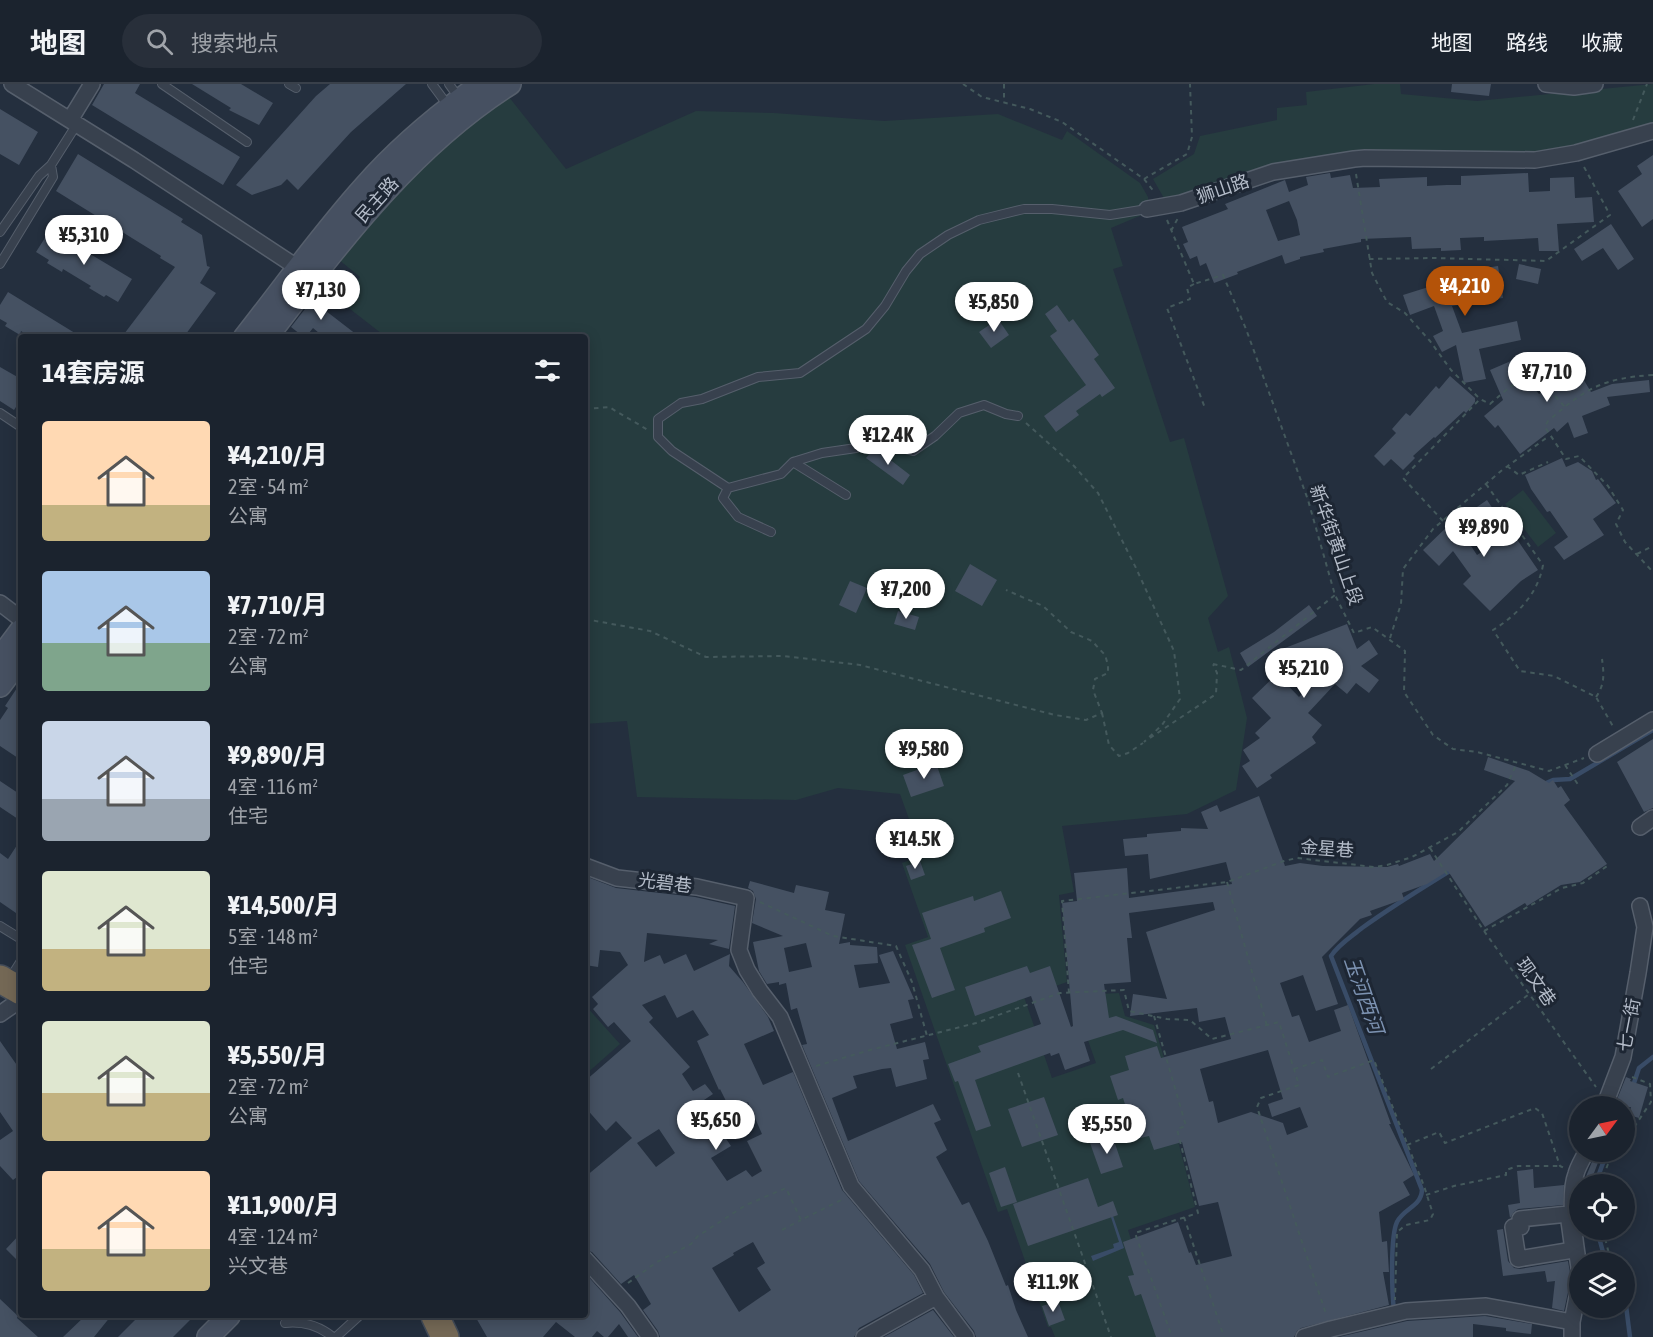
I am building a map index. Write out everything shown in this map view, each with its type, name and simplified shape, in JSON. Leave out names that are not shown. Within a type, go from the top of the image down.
[{"type":"highway","points":[[436,1318],[445,1337]]},
{"type":"highway","points":[[454,1318],[462,1337]]},
{"type":"main road","name":"民主路","points":[[247,334],[365,185],[453,97],[481,84]]},
{"type":"main road","name":"民主路","points":[[269,334],[378,197],[444,135],[510,84]]},
{"type":"main road","points":[[0,658],[18,634]]},
{"type":"main road","points":[[0,686],[18,662]]},
{"type":"main road","points":[[208,1337],[227,1318]]},
{"type":"street","points":[[12,84],[298,268]]},
{"type":"street","points":[[73,122],[92,84]]},
{"type":"street","points":[[1546,84],[1574,87],[1595,84]]},
{"type":"street","name":"狮山路","points":[[1147,209],[1181,203],[1273,172],[1354,159],[1518,161],[1552,158],[1653,131]]},
{"type":"street","points":[[0,603],[18,617]]},
{"type":"street","points":[[1597,754],[1653,720]]},
{"type":"street","name":"光碧巷","points":[[588,867],[617,878],[697,887],[746,898]]},
{"type":"street","points":[[746,898],[739,950],[747,970],[780,1017],[851,1186],[922,1270],[936,1297],[966,1337]]},
{"type":"street","name":"七一街","points":[[1609,1096],[1623,1057],[1638,973],[1645,927],[1640,906]]},
{"type":"street","points":[[1577,1252],[1573,1222],[1576,1173],[1581,1162]]},
{"type":"street","points":[[588,1261],[628,1306],[650,1337]]},
{"type":"street","points":[[864,1337],[936,1297]]},
{"type":"street","points":[[1304,1337],[1398,1312],[1486,1306],[1572,1330]]},
{"type":"lane","points":[[162,84],[247,142]]},
{"type":"lane","points":[[432,84],[453,97]]},
{"type":"lane","points":[[0,232],[39,176],[51,165],[73,122]]},
{"type":"lane","points":[[0,264],[53,177],[51,165]]},
{"type":"lane","name":"狮山路","points":[[658,436],[658,419],[681,403],[702,399],[758,377],[800,373],[856,338],[876,318],[906,271],[920,254],[963,227],[994,215],[1024,209],[1052,209],[1110,215],[1147,209]]},
{"type":"lane","points":[[658,436],[672,451],[728,488],[781,474],[793,462],[878,441],[913,451],[935,436],[959,413],[984,405],[1018,416]]},
{"type":"lane","points":[[0,413],[18,425]]},
{"type":"lane","points":[[793,462],[846,495]]},
{"type":"lane","points":[[728,488],[723,498],[738,517],[771,532]]},
{"type":"lane","points":[[0,926],[18,937]]},
{"type":"lane","points":[[285,1323],[314,1325],[334,1337],[357,1318]]},
{"type":"path","points":[[963,84],[982,97],[1030,109],[1062,122],[1144,179],[1159,197]]},
{"type":"path","points":[[1004,84],[1004,102]]},
{"type":"path","points":[[1144,179],[1187,154],[1192,137],[1190,84]]},
{"type":"path","points":[[1622,140],[1636,115],[1647,84]]},
{"type":"path","points":[[1369,259],[1546,261],[1610,215],[1576,153]]},
{"type":"path","points":[[1354,159],[1372,273],[1387,302],[1405,313],[1430,341],[1451,370],[1480,399],[1490,404],[1517,381],[1530,378],[1540,379],[1565,407]]},
{"type":"path","points":[[1164,212],[1194,284],[1187,288],[1190,299],[1167,308],[1205,408]]},
{"type":"path","name":"新华街黄山上段","points":[[1194,284],[1222,275],[1246,329],[1308,500],[1335,595],[1354,633],[1372,627],[1389,638]]},
{"type":"path","points":[[1653,375],[1608,381],[1584,392],[1548,421],[1545,427],[1566,459],[1579,456],[1608,486],[1623,510],[1617,524],[1625,542],[1653,572]]},
{"type":"path","points":[[1443,520],[1403,478],[1480,399]]},
{"type":"path","points":[[588,409],[609,407],[658,436]]},
{"type":"path","points":[[1018,416],[1074,466],[1098,493],[1174,651],[1180,699],[1162,724],[1144,742]]},
{"type":"path","points":[[1550,435],[1508,466],[1433,530],[1403,568],[1401,604],[1389,638],[1405,651],[1404,692],[1433,735],[1453,749],[1477,752],[1548,771],[1597,754]]},
{"type":"path","points":[[1508,466],[1519,476],[1548,462]]},
{"type":"path","points":[[1486,484],[1543,565],[1542,573],[1526,604],[1492,630],[1520,670],[1554,676],[1596,697],[1621,740]]},
{"type":"path","points":[[1637,554],[1653,546]]},
{"type":"path","points":[[1006,590],[1043,606],[1071,632],[1092,641],[1105,655],[1108,673],[1095,679],[1093,690],[1102,713],[1109,745],[1119,756],[1128,753],[1216,694],[1217,674],[1213,664],[1241,670],[1335,595]]},
{"type":"path","points":[[588,620],[650,632],[706,657],[784,656],[860,664],[1055,715],[1086,720],[1102,713]]},
{"type":"path","points":[[1596,697],[1603,687],[1605,676],[1602,659]]},
{"type":"path","name":"金星巷","points":[[1069,993],[1062,901],[1227,882],[1297,858],[1374,867],[1387,865],[1430,848],[1458,832],[1507,785],[1518,762]]},
{"type":"path","points":[[1565,765],[1579,786]]},
{"type":"path","name":"现文巷","points":[[1430,848],[1528,995],[1602,1096]]},
{"type":"path","points":[[1484,931],[1562,888],[1583,883],[1610,864]]},
{"type":"path","points":[[1227,882],[1267,1026]]},
{"type":"path","points":[[746,898],[833,936],[896,946],[912,982],[927,1036]]},
{"type":"path","points":[[802,1070],[976,1023],[1060,993],[1124,990],[1129,1011],[1167,1019],[1190,1020],[1212,1039],[1279,1022],[1299,1085],[1261,1098],[1257,1107],[1330,1329]]},
{"type":"path","points":[[1431,1069],[1528,995]]},
{"type":"path","points":[[1154,1016],[1186,1126],[1177,1129],[1198,1213],[1135,1233],[1172,1337]]},
{"type":"path","points":[[1294,1069],[1322,1060],[1328,1077],[1374,1060],[1432,1214],[1430,1220],[1406,1225],[1397,1232],[1395,1298],[1398,1312]]},
{"type":"path","points":[[1018,1073],[1111,1337]]},
{"type":"path","points":[[1626,1075],[1650,1084],[1652,1103],[1635,1128]]},
{"type":"path","points":[[1407,1145],[1439,1132],[1445,1143],[1535,1108],[1542,1113],[1560,1166]]},
{"type":"path","points":[[1426,1194],[1506,1175],[1506,1170],[1518,1166],[1560,1166],[1576,1173]]},
{"type":"path","points":[[616,1292],[657,1262],[691,1244],[698,1236],[746,1205],[786,1188],[801,1220]]},
{"type":"path","points":[[782,1230],[856,1191]]},
{"type":"path","points":[[1184,1217],[1224,1337]]},
{"type":"green space","points":[[1374,84],[1400,84],[1401,94],[1477,101],[1653,84],[1653,125],[1587,143],[1534,154],[1364,151],[1165,200],[1153,179],[1194,154],[1200,136],[1277,120],[1277,108],[1307,105],[1306,92]]},
{"type":"green space","points":[[509,97],[566,169],[696,111],[774,113],[884,121],[998,114],[1062,140],[1067,131],[1140,183],[1148,197],[1149,212],[1111,228],[1123,266],[1113,269],[1170,442],[1184,438],[1228,596],[1208,618],[1218,652],[1229,647],[1247,718],[1236,790],[1187,814],[1062,826],[1074,892],[1059,895],[1067,982],[1024,997],[1052,1078],[1096,1063],[1073,998],[1082,995],[1119,993],[1125,1016],[1154,1025],[1185,1126],[1175,1129],[1195,1207],[1128,1230],[1162,1337],[1055,1337],[1051,1327],[1048,1327],[1007,1209],[998,1212],[905,945],[928,937],[902,863],[922,855],[900,794],[838,788],[796,800],[637,797],[627,721],[588,724],[588,334],[382,334],[341,302],[360,277],[338,259],[409,175],[447,141]]},
{"type":"green space","points":[[1523,490],[1556,533],[1538,547],[1505,504]]},
{"type":"green space","points":[[588,1008],[620,1044],[588,1072]]},
{"type":"water","points":[[1111,1210],[1124,1248],[1093,1261],[1091,1256],[1114,1248],[1113,1244],[1119,1242],[1109,1211]]},
{"type":"water","points":[[1072,1263],[1074,1268],[1050,1276],[1045,1275],[1043,1270],[1051,1267],[1052,1270]]},
{"type":"building","points":[[104,84],[140,84],[135,93],[240,157],[223,185],[92,105]]},
{"type":"building","points":[[192,84],[241,84],[273,103],[259,125],[229,110],[231,108]]},
{"type":"building","points":[[330,84],[406,84],[351,132],[298,190],[287,179],[281,185],[252,195],[236,185],[316,96]]},
{"type":"building","points":[[1452,84],[1491,84],[1489,96],[1451,92]]},
{"type":"building","points":[[0,109],[38,132],[19,165],[0,154]]},
{"type":"building","points":[[78,154],[183,219],[181,222],[202,235],[207,266],[210,267],[200,283],[216,293],[186,334],[124,334],[175,267],[56,191]]},
{"type":"building","points":[[1653,155],[1653,219],[1642,227],[1618,191],[1642,174],[1637,166]]},
{"type":"building","points":[[1330,173],[1331,178],[1350,175],[1353,188],[1380,187],[1379,179],[1427,177],[1427,186],[1461,185],[1461,176],[1528,173],[1529,192],[1550,191],[1550,178],[1574,177],[1575,198],[1592,197],[1594,222],[1557,224],[1559,251],[1539,251],[1538,238],[1484,241],[1484,237],[1460,238],[1461,250],[1441,251],[1441,248],[1412,249],[1411,237],[1361,239],[1361,242],[1323,249],[1324,252],[1300,257],[1300,259],[1285,264],[1282,255],[1214,283],[1206,263],[1200,266],[1197,256],[1190,259],[1183,244],[1188,242],[1182,227],[1228,209],[1225,204],[1285,180],[1289,192],[1308,185],[1306,177]],"holes":[[[1289,201],[1300,235],[1278,241],[1266,210]]]},
{"type":"building","points":[[1611,224],[1634,259],[1618,270],[1603,248],[1582,261],[1574,249]]},
{"type":"building","points":[[50,230],[132,279],[118,302],[89,288],[91,286],[63,269],[62,272],[47,263],[49,260],[36,252]]},
{"type":"building","points":[[1519,264],[1541,269],[1538,284],[1516,279]]},
{"type":"building","points":[[1498,266],[1503,298],[1452,306],[1462,333],[1517,321],[1521,340],[1479,349],[1486,379],[1464,383],[1456,345],[1442,352],[1433,336],[1443,331],[1434,306],[1410,315],[1403,295],[1454,279],[1453,273]]},
{"type":"building","points":[[319,291],[333,302],[326,311],[356,334],[320,334],[313,328],[308,334],[300,334],[291,327]]},
{"type":"building","points":[[8,292],[76,334],[25,334],[21,331],[18,334],[5,326],[7,323],[0,319],[0,305]]},
{"type":"building","points":[[1057,305],[1069,322],[1073,319],[1099,355],[1094,359],[1115,388],[1102,397],[1100,394],[1076,411],[1079,415],[1056,432],[1044,416],[1086,385],[1050,336],[1057,331],[1045,314]]},
{"type":"building","points":[[998,319],[1009,335],[991,348],[979,332]]},
{"type":"building","points":[[1527,354],[1534,370],[1523,375],[1539,394],[1579,372],[1591,392],[1612,384],[1649,380],[1650,392],[1607,397],[1610,405],[1582,416],[1588,433],[1574,438],[1568,422],[1557,432],[1554,428],[1520,454],[1498,425],[1495,428],[1484,416],[1503,400],[1490,370]]},
{"type":"building","points":[[0,367],[18,377],[18,408],[16,407],[14,410],[0,401]]},
{"type":"building","points":[[1450,376],[1475,398],[1475,402],[1466,413],[1464,411],[1413,456],[1415,458],[1403,470],[1391,459],[1384,466],[1374,456],[1396,433],[1392,429],[1406,413],[1410,416],[1436,386],[1439,389]]},
{"type":"building","points":[[875,448],[910,475],[903,485],[866,458]]},
{"type":"building","points":[[1562,458],[1566,467],[1578,462],[1592,471],[1596,480],[1598,479],[1616,503],[1593,519],[1604,535],[1564,560],[1554,547],[1568,537],[1531,489],[1525,475]]},
{"type":"building","points":[[1487,500],[1497,515],[1465,537],[1477,555],[1512,532],[1538,570],[1521,581],[1490,611],[1463,584],[1471,576],[1453,551],[1439,566],[1423,550],[1453,521],[1454,523]]},
{"type":"building","points":[[970,564],[997,580],[982,606],[955,591]]},
{"type":"building","points":[[881,571],[900,579],[895,591],[876,583]]},
{"type":"building","points":[[850,581],[867,588],[856,613],[839,605]]},
{"type":"building","points":[[1309,605],[1317,616],[1248,667],[1240,653],[1274,632]]},
{"type":"building","points":[[898,611],[919,617],[915,630],[894,624]]},
{"type":"building","points":[[1347,624],[1357,649],[1369,640],[1378,654],[1361,666],[1379,680],[1369,693],[1356,683],[1347,694],[1335,684],[1308,713],[1322,725],[1312,737],[1316,743],[1270,775],[1272,778],[1257,788],[1242,766],[1250,761],[1243,750],[1260,738],[1255,733],[1271,718],[1252,698],[1277,674],[1299,697],[1324,671],[1297,653],[1284,666],[1272,653]]},
{"type":"building","points":[[18,686],[18,758],[0,746],[0,720],[8,708],[5,706]]},
{"type":"building","points":[[1653,739],[1653,808],[1644,812],[1617,762]]},
{"type":"building","points":[[1488,757],[1529,771],[1549,783],[1553,780],[1558,788],[1561,786],[1570,800],[1564,805],[1607,864],[1580,882],[1561,885],[1527,906],[1525,903],[1485,927],[1448,871],[1427,884],[1402,893],[1404,899],[1370,911],[1372,915],[1360,919],[1322,957],[1338,1004],[1316,1011],[1303,975],[1280,983],[1292,1017],[1299,1015],[1309,1042],[1341,1031],[1334,1010],[1348,1005],[1391,1124],[1389,1124],[1414,1175],[1403,1182],[1410,1195],[1379,1212],[1382,1242],[1387,1241],[1389,1272],[1383,1272],[1389,1305],[1301,1328],[1294,1337],[1156,1337],[1141,1294],[1135,1296],[1128,1276],[1134,1275],[1123,1242],[1178,1222],[1189,1253],[1191,1252],[1196,1265],[1232,1256],[1218,1202],[1199,1206],[1182,1142],[1154,1150],[1149,1136],[1136,1139],[1123,1098],[1118,1100],[1110,1076],[1129,1070],[1125,1056],[1157,1046],[1161,1058],[1231,1039],[1225,1017],[1199,1022],[1197,1008],[1130,1016],[1133,994],[1167,999],[1146,932],[1215,910],[1213,902],[1129,913],[1132,938],[1127,938],[1131,982],[1104,984],[1109,1018],[1116,1016],[1153,1030],[1157,1043],[1123,1030],[1084,1042],[1090,1061],[1065,1070],[1059,1053],[1051,1056],[1050,1053],[975,1080],[991,1126],[976,1131],[958,1081],[955,1082],[948,1064],[981,1052],[978,1046],[1041,1024],[1031,996],[975,1016],[965,987],[1027,966],[1030,973],[1050,966],[1071,1027],[1073,1026],[1062,903],[1077,901],[1074,873],[1127,868],[1129,898],[1232,884],[1226,862],[1150,879],[1148,854],[1125,856],[1123,839],[1181,831],[1181,828],[1208,829],[1201,812],[1217,805],[1220,812],[1259,796],[1285,866],[1300,863],[1323,866],[1387,867],[1398,864],[1399,866],[1430,854],[1434,861],[1515,781],[1484,770]],"holes":[[[1268,1050],[1283,1099],[1268,1104],[1272,1117],[1300,1107],[1308,1127],[1287,1135],[1283,1123],[1251,1112],[1218,1123],[1213,1101],[1209,1102],[1200,1069]]]},
{"type":"building","points":[[936,763],[944,786],[911,797],[903,775]]},
{"type":"building","points":[[0,781],[18,793],[18,819],[0,807]]},
{"type":"building","points":[[18,844],[18,910],[16,913],[0,902],[0,853],[8,859]]},
{"type":"building","points":[[920,861],[925,875],[911,880],[906,866]]},
{"type":"building","points":[[588,877],[616,888],[695,897],[735,906],[729,949],[709,944],[718,940],[647,933],[644,962],[660,955],[664,964],[686,954],[694,971],[730,954],[729,966],[768,1017],[774,1031],[744,1044],[763,1085],[793,1072],[842,1190],[914,1275],[923,1293],[859,1328],[854,1337],[660,1337],[643,1310],[651,1304],[634,1275],[621,1284],[592,1252],[588,1251],[588,1175],[632,1138],[616,1121],[606,1131],[588,1110],[588,1078],[631,1041],[614,1022],[608,1027],[593,1009],[598,1004],[592,997],[628,965],[620,952],[600,950],[598,967],[588,965]],"holes":[[[665,995],[677,1018],[693,1010],[709,1035],[697,1041],[731,1111],[748,1102],[762,1134],[747,1141],[762,1171],[752,1177],[746,1170],[727,1181],[711,1158],[731,1146],[701,1102],[713,1094],[705,1084],[693,1091],[682,1074],[690,1067],[649,1022],[653,1018],[642,1005]],[[659,1129],[675,1153],[656,1167],[637,1143]],[[753,1242],[765,1263],[757,1268],[771,1290],[739,1312],[712,1268]]]},
{"type":"building","points":[[750,881],[794,893],[796,885],[829,892],[825,910],[845,914],[839,944],[850,942],[850,945],[877,947],[878,963],[854,965],[859,988],[890,983],[879,955],[893,951],[914,999],[908,1000],[913,1018],[890,1024],[897,1049],[925,1042],[929,1059],[923,1060],[927,1079],[896,1087],[891,1068],[882,1069],[853,1076],[857,1088],[832,1098],[848,1141],[933,1104],[941,1120],[934,1123],[947,1150],[936,1157],[962,1205],[969,1202],[1006,1286],[1008,1285],[1028,1337],[976,1337],[974,1331],[944,1292],[930,1264],[859,1181],[802,1045],[807,1044],[797,1008],[791,1010],[786,983],[767,984],[759,971],[753,942],[783,936],[752,923],[756,899],[753,891],[748,888]],"holes":[[[806,943],[812,967],[789,972],[784,948]]]},
{"type":"building","points":[[1001,891],[1011,918],[984,928],[985,932],[940,948],[955,990],[932,998],[912,945],[931,939],[922,913],[973,896],[974,901]]},
{"type":"building","points":[[0,1041],[18,1067],[18,1176],[13,1180],[0,1166],[0,1140],[13,1131],[0,1112]]},
{"type":"building","points":[[1626,1077],[1631,1079],[1630,1081],[1648,1087],[1639,1118],[1635,1117],[1635,1096],[1618,1096]]},
{"type":"building","points":[[1044,1097],[1058,1135],[1022,1147],[1008,1109]]},
{"type":"building","points":[[1112,1135],[1123,1167],[1101,1174],[1090,1143]]},
{"type":"building","points":[[1592,1162],[1598,1162],[1594,1174],[1587,1174]]},
{"type":"building","points":[[1005,1167],[1017,1202],[1001,1207],[989,1173]]},
{"type":"building","points":[[1533,1169],[1534,1188],[1564,1185],[1563,1205],[1518,1209],[1510,1218],[1508,1205],[1520,1203],[1517,1171]]},
{"type":"building","points":[[1088,1178],[1098,1207],[1113,1201],[1118,1215],[1028,1246],[1013,1204]]},
{"type":"building","points":[[1503,1229],[1508,1261],[1514,1268],[1568,1261],[1569,1287],[1564,1311],[1552,1308],[1555,1281],[1547,1282],[1545,1271],[1503,1276],[1497,1230]]},
{"type":"building","points":[[18,1236],[18,1261],[6,1249]]},
{"type":"building","points":[[588,1276],[620,1312],[638,1337],[628,1337],[619,1324],[608,1337],[604,1337],[597,1331],[592,1337],[575,1337],[556,1322],[543,1337],[487,1337],[476,1318],[588,1318]]},
{"type":"building","points":[[0,1299],[18,1316],[17,1318],[38,1337],[0,1337]]},
{"type":"building","points":[[1058,1301],[1065,1320],[1049,1326],[1042,1306]]},
{"type":"building","points":[[933,1310],[954,1337],[884,1337]]},
{"type":"building","points":[[1485,1316],[1532,1324],[1531,1334],[1473,1324],[1473,1337],[1339,1337],[1407,1321]]},
{"type":"building","points":[[83,1318],[109,1318],[94,1337],[63,1337]]},
{"type":"building","points":[[137,1318],[192,1318],[173,1337],[118,1337]]},
{"type":"waterway","name":"玉河西河","points":[[1544,784],[1553,780],[1570,779],[1653,730]]},
{"type":"waterway","name":"玉河西河","points":[[1394,1311],[1392,1265],[1395,1229],[1400,1217],[1419,1200],[1422,1190],[1331,956],[1341,944],[1362,928],[1453,869]]},
{"type":"waterway","points":[[1633,1086],[1639,1068],[1653,1057]]},
{"type":"waterway","points":[[1599,1174],[1603,1162]]},
{"type":"waterway","points":[[1600,1240],[1603,1252]]},
{"type":"waterway","points":[[1628,1318],[1630,1337]]}]
